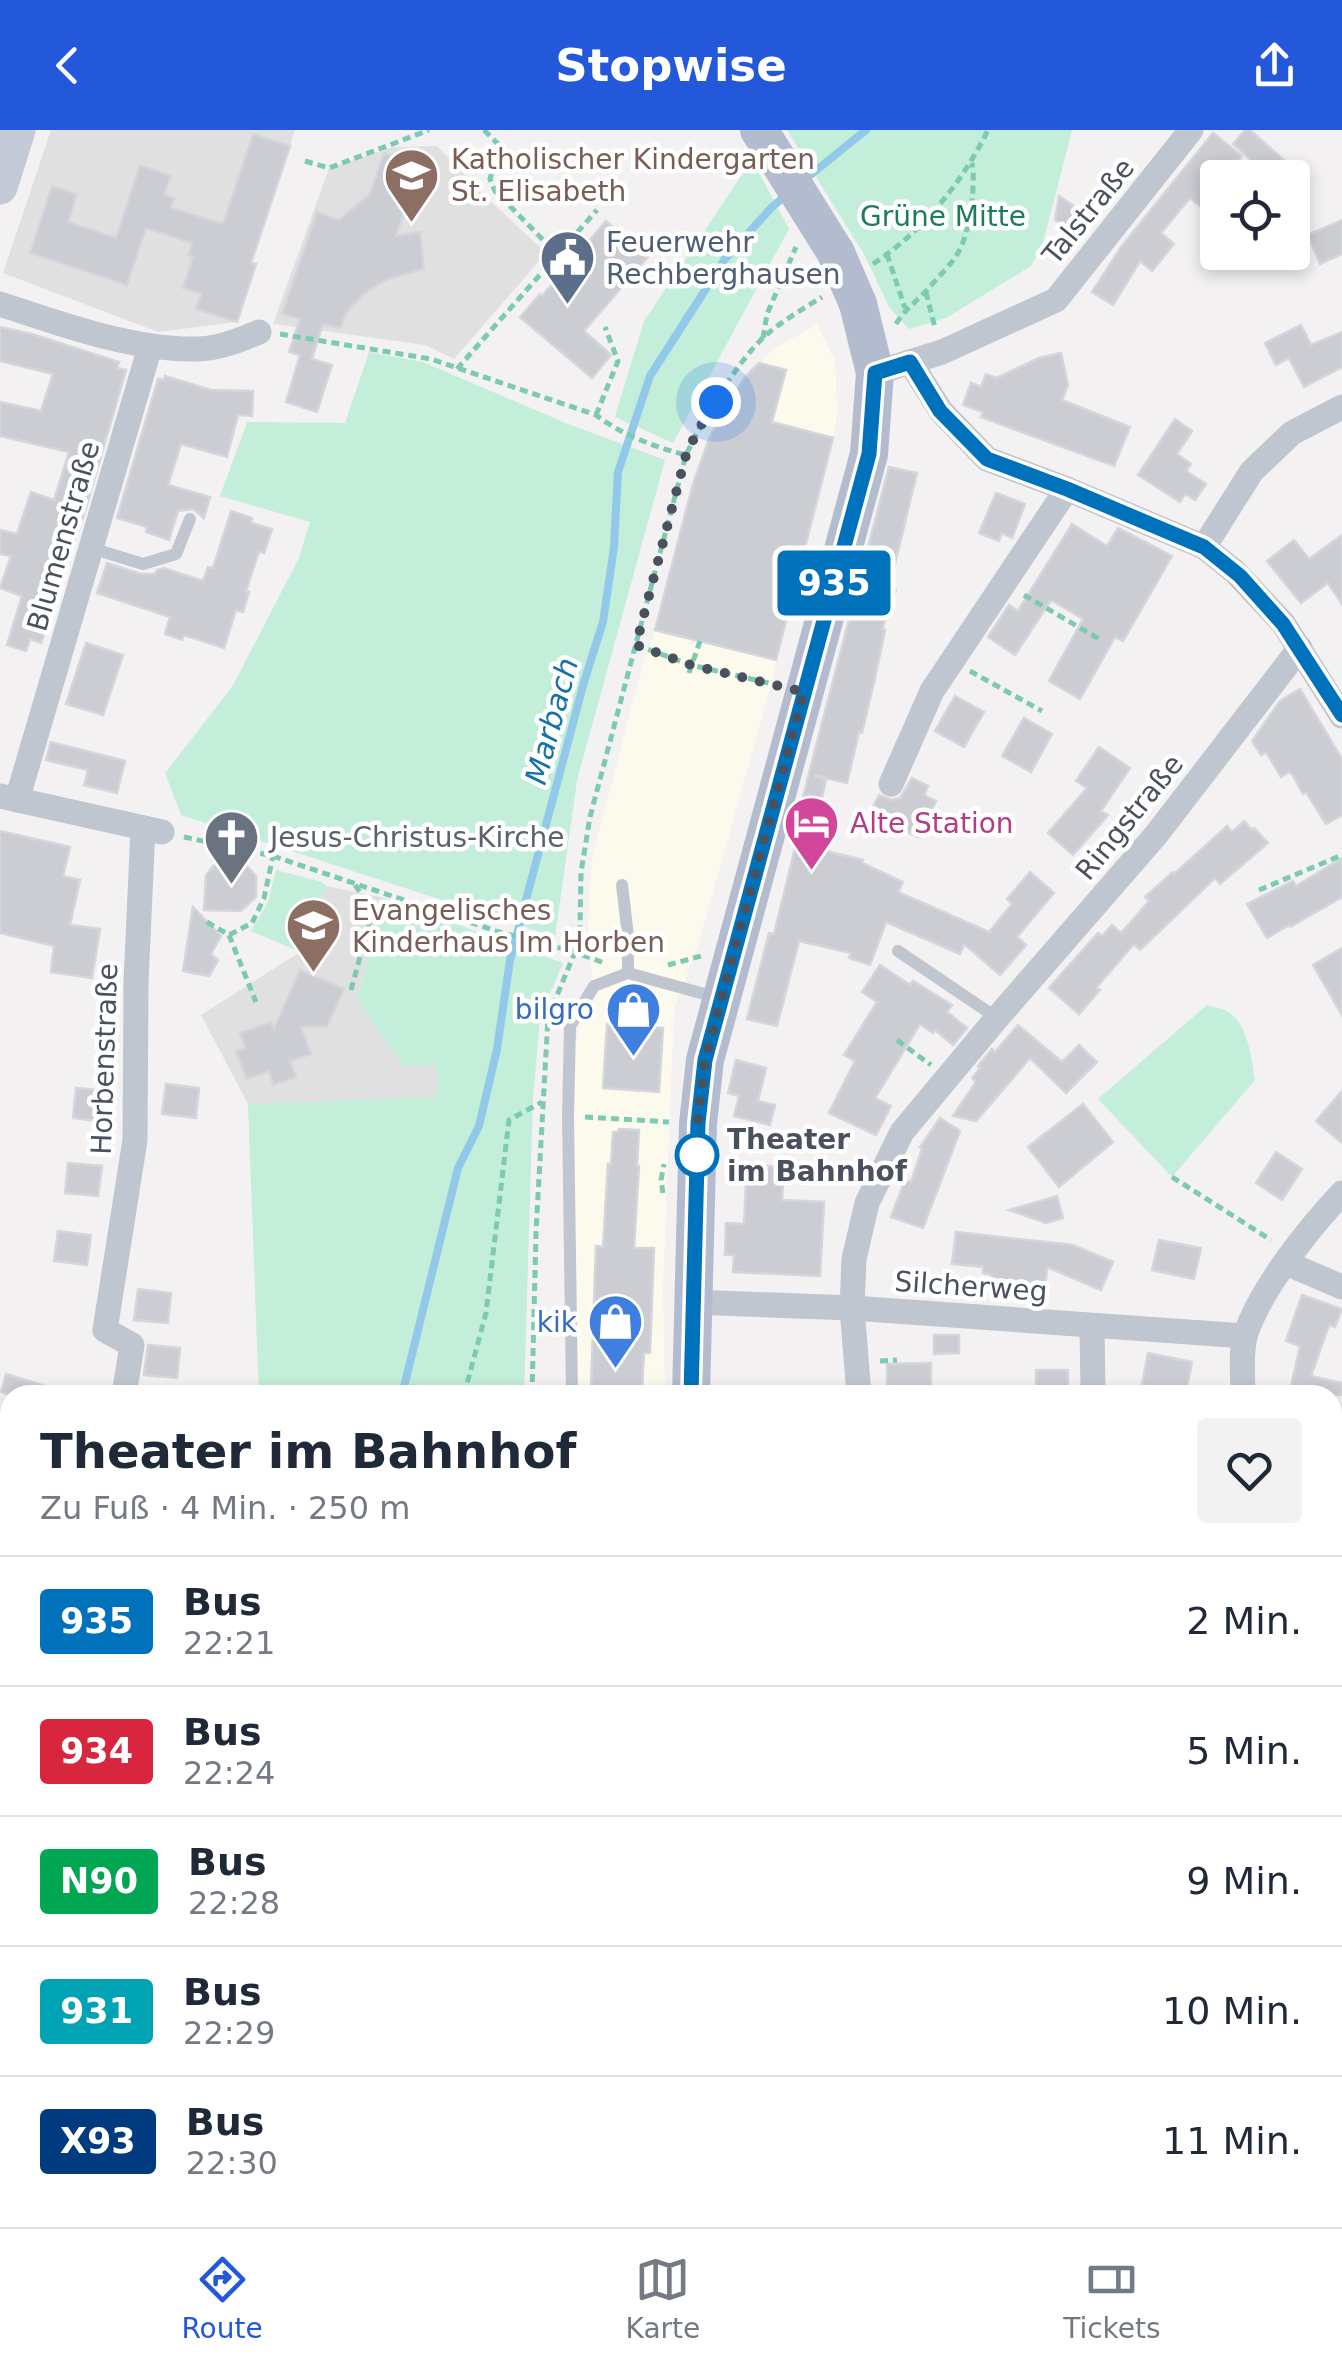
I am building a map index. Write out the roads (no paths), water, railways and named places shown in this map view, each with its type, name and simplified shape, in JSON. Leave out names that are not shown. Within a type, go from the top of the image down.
[{"type":"main road","points":[[691,1385],[698,1118],[705,1060],[893,368],[823,233],[765,140]]},
{"type":"street","points":[[0,188],[18,130]]},
{"type":"street","name":"Talstraße","points":[[893,368],[942,352],[1056,300],[1191,130]]},
{"type":"street","points":[[0,304],[150,347],[201,349],[259,332]]},
{"type":"street","name":"Blumenstraße","points":[[8,798],[91,548],[150,347]]},
{"type":"street","points":[[893,368],[987,459],[1204,547],[1240,576],[1283,624],[1341,710]]},
{"type":"street","points":[[1204,547],[1252,471],[1292,433],[1342,407]]},
{"type":"street","points":[[890,784],[932,691],[1067,489]]},
{"type":"street","name":"Ringstraße","points":[[858,1385],[852,1308],[854,1259],[866,1203],[902,1132],[1156,835],[1300,648]]},
{"type":"street","name":"Horbenstraße","points":[[8,798],[153,830],[136,982],[135,1140],[105,1330],[132,1345],[126,1385]]},
{"type":"street","points":[[1243,1385],[1245,1336],[1260,1305],[1313,1224],[1342,1193]]},
{"type":"street","points":[[1289,1259],[1342,1286]]},
{"type":"street","name":"Silcherweg","points":[[692,1302],[852,1308],[1245,1336]]},
{"type":"street","points":[[1092,1326],[1093,1385]]},
{"type":"lane","points":[[91,548],[143,564],[176,554],[190,518]]},
{"type":"lane","points":[[622,886],[628,972]]},
{"type":"lane","points":[[898,950],[997,1018]]},
{"type":"lane","points":[[572,1385],[570,1026],[594,986],[628,972],[721,998]]},
{"type":"waterway","name":"Marbach","points":[[803,181],[866,130]]},
{"type":"waterway","name":"Marbach","points":[[404,1385],[458,1168],[479,1126],[497,1049],[510,960],[603,622],[614,547],[618,472],[650,376],[725,259],[785,196]]},
{"type":"place","name":"Katholischer Kindergarten St. Elisabeth","points":[[412,224]]},
{"type":"place","name":"Feuerwehr Rechberghausen","points":[[567,307]]},
{"type":"place","name":"Alte Station","points":[[811,872]]},
{"type":"place","name":"Jesus-Christus-Kirche","points":[[231,886]]},
{"type":"place","name":"Evangelisches Kinderhaus Im Horben","points":[[313,975]]},
{"type":"place","name":"bilgro","points":[[633,1058]]},
{"type":"place","name":"Theater im Bahnhof","points":[[697,1155]]},
{"type":"place","name":"kik","points":[[616,1371]]},
{"type":"park label","name":"Grüne Mitte","points":[[943,216]]}]
